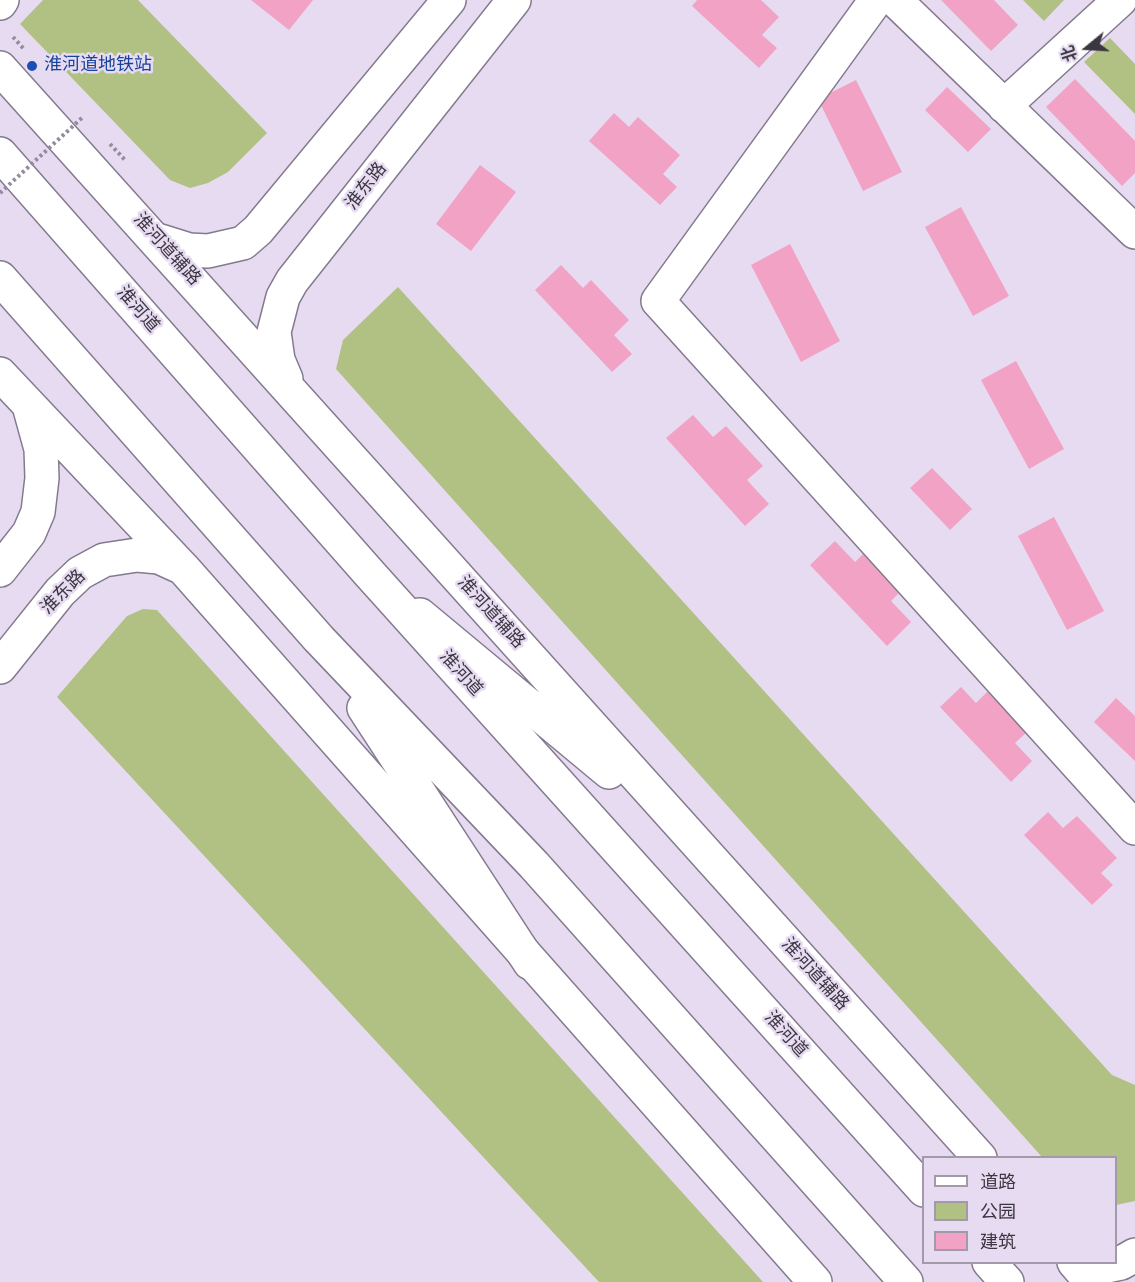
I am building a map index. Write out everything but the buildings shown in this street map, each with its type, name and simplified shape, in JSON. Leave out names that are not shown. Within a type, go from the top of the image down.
[{"type":"main road","points":[[157,240],[189,249],[208,251],[243,243],[258,230],[449,0]]},
{"type":"main road","name":"淮东路","points":[[292,391],[281,370],[274,332],[283,297],[292,281],[514,0]]},
{"type":"main road","points":[[876,0],[658,301],[1135,828]]},
{"type":"main road","points":[[895,0],[1135,232]]},
{"type":"main road","points":[[1004,106],[1122,6]]},
{"type":"main road","name":"淮河道辅路","points":[[0,68],[978,1156]]},
{"type":"main road","name":"淮河道","points":[[0,154],[369,573],[922,1188]]},
{"type":"main road","points":[[3,283],[319,639],[534,865],[906,1282]]},
{"type":"main road","points":[[0,374],[183,568],[814,1282]]},
{"type":"main road","points":[[0,570],[29,533],[38,512],[42,478],[41,449],[30,408]]},
{"type":"main road","name":"淮东路","points":[[0,667],[60,592],[80,573],[104,560],[137,555],[159,557],[183,568]]},
{"type":"main road","points":[[369,573],[692,840]]},
{"type":"main road","points":[[319,639],[530,963]]},
{"type":"main road","points":[[1117,1264],[1135,1255]]},
{"type":"main road","points":[[990,1264],[1006,1282]]},
{"type":"main road","points":[[1075,1264],[1091,1282]]},
{"type":"main road","points":[[1096,1264],[1107,1266],[1116,1264]]},
{"type":"path","points":[[0,193],[84,116]]},
{"type":"green space","points":[[43,0],[138,0],[267,133],[228,172],[208,183],[190,188],[170,180],[20,24]]},
{"type":"green space","points":[[1023,0],[1064,0],[1044,21]]},
{"type":"green space","points":[[1110,38],[1135,64],[1135,114],[1084,62]]},
{"type":"green space","points":[[398,287],[1112,1075],[1135,1085],[1135,1201],[1117,1205],[1117,1156],[1041,1156],[336,369],[343,340]]},
{"type":"green space","points":[[143,609],[157,610],[763,1282],[599,1282],[57,697],[127,616]]},
{"type":"place","name":"淮河道地铁站","points":[[32,66]]}]
